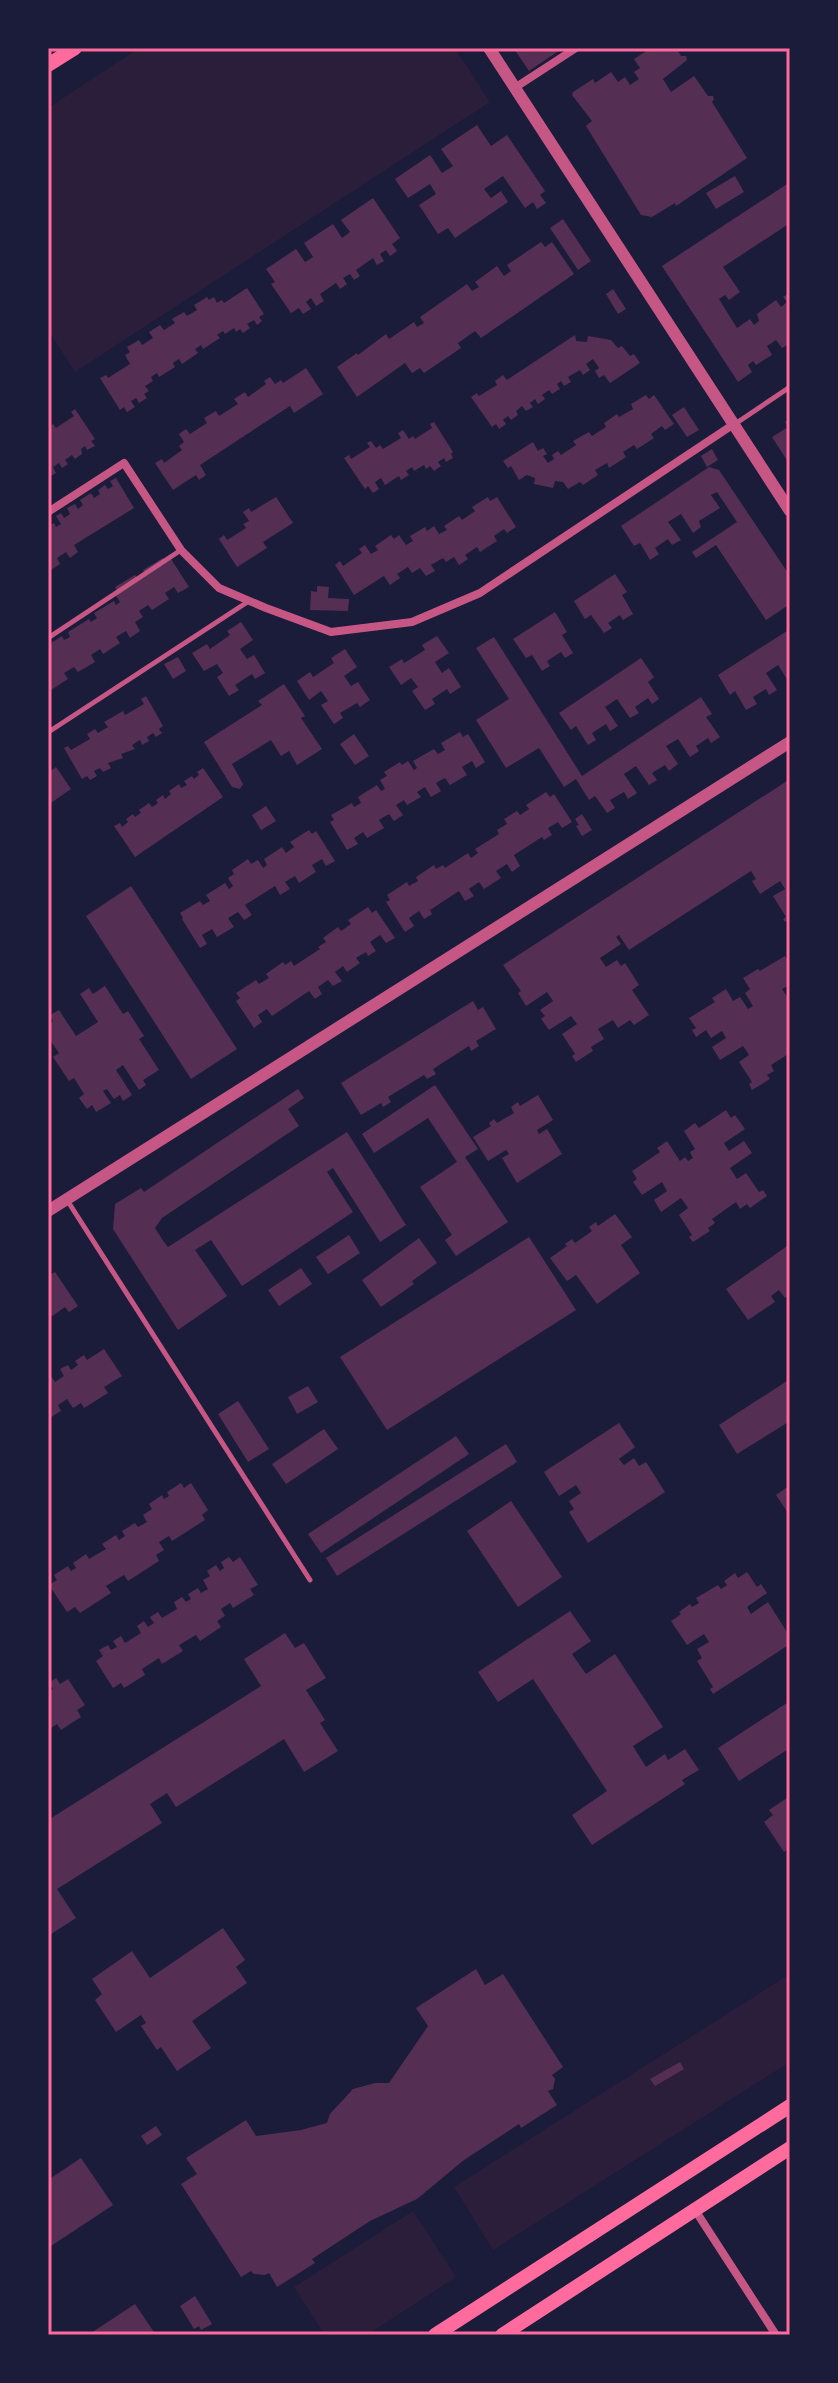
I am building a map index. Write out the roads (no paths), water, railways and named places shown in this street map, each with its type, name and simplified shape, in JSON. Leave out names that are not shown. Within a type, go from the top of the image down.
[{"type":"main road","points":[[48,65],[75,48]]},
{"type":"main road","points":[[435,2335],[790,2106]]},
{"type":"main road","points":[[502,2335],[790,2148]]},
{"type":"street","points":[[489,48],[790,511]]},
{"type":"street","points":[[516,87],[576,48]]},
{"type":"street","points":[[48,512],[124,463],[181,550],[219,588],[331,632],[412,622],[480,593],[734,424]]},
{"type":"street","points":[[48,1211],[790,742]]},
{"type":"street","points":[[695,2210],[776,2335]]},
{"type":"lane","points":[[734,424],[790,387]]},
{"type":"lane","points":[[48,638],[181,550]]},
{"type":"lane","points":[[48,728],[50,731],[249,601]]},
{"type":"lane","points":[[67,1199],[310,1580]]}]
